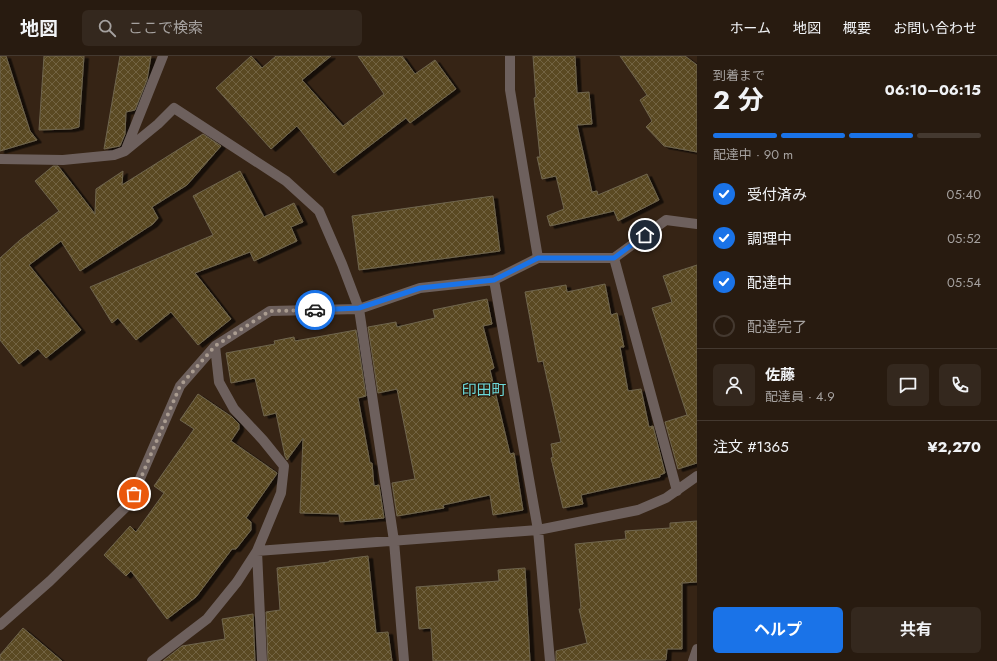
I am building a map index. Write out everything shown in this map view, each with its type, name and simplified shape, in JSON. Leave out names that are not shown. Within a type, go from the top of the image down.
[{"type":"street","points":[[125,151],[163,56]]},
{"type":"street","points":[[510,56],[510,90],[538,258]]},
{"type":"street","points":[[0,160],[62,160],[114,155],[125,151],[158,124],[174,108],[286,181],[319,211],[359,308],[394,541],[404,661]]},
{"type":"street","points":[[0,625],[50,581],[129,504],[180,386],[215,346],[270,311],[359,308],[420,288],[494,280],[538,258],[614,258],[666,220],[697,224]]},
{"type":"street","points":[[614,258],[677,491]]},
{"type":"street","points":[[494,280],[538,530],[550,661]]},
{"type":"street","points":[[152,661],[207,619],[237,582],[257,551],[281,493],[284,466],[263,440],[234,409],[219,382],[215,346]]},
{"type":"street","points":[[257,551],[538,530],[638,510],[666,498],[697,476]]},
{"type":"street","points":[[257,551],[262,661]]},
{"type":"building","points":[[0,56],[6,56],[30,131],[37,140],[0,151]]},
{"type":"building","points":[[44,56],[84,56],[79,127],[71,129],[39,130]]},
{"type":"building","points":[[120,56],[151,56],[147,80],[135,110],[126,112],[125,134],[120,146],[104,149]]},
{"type":"building","points":[[251,56],[262,68],[276,56],[331,56],[302,80],[343,126],[384,94],[358,56],[402,56],[415,74],[435,60],[456,89],[410,123],[406,118],[334,173],[297,126],[271,149],[216,88]]},
{"type":"building","points":[[533,56],[575,56],[577,93],[589,92],[592,124],[577,125],[592,192],[597,191],[598,195],[647,174],[659,200],[618,221],[614,211],[550,226],[547,216],[564,209],[556,176],[542,179],[537,157],[540,157],[534,98],[536,97]]},
{"type":"building","points":[[620,56],[685,56],[697,65],[697,152],[664,146],[646,127],[652,121],[640,100],[647,95]]},
{"type":"building","points":[[203,134],[221,146],[187,185],[152,207],[158,218],[153,224],[80,271],[61,241],[29,265],[81,330],[46,358],[38,349],[19,364],[0,340],[0,258],[20,240],[59,211],[35,181],[53,166],[58,166],[95,214],[96,189],[123,171],[122,185]]},
{"type":"building","points":[[240,171],[264,217],[294,203],[303,222],[291,227],[297,241],[254,261],[250,252],[195,273],[231,319],[198,345],[171,312],[136,340],[118,318],[112,323],[90,287],[213,235],[193,196]]},
{"type":"building","points":[[493,196],[500,251],[359,270],[352,216]]},
{"type":"building","points":[[697,265],[697,463],[678,469],[665,422],[687,415],[652,308],[672,302],[663,276]]},
{"type":"building","points":[[605,284],[611,315],[617,313],[624,347],[620,347],[628,391],[641,389],[649,427],[653,426],[665,473],[660,475],[660,477],[581,495],[583,504],[563,508],[551,458],[553,457],[551,444],[561,442],[543,361],[538,362],[525,292],[566,285],[567,292]]},
{"type":"building","points":[[487,299],[492,324],[483,326],[494,368],[490,370],[510,454],[514,453],[523,510],[493,515],[490,495],[443,505],[444,508],[397,516],[392,483],[415,479],[397,389],[378,393],[368,327],[396,322],[397,327],[435,318],[433,310]]},
{"type":"building","points":[[356,330],[366,396],[358,398],[370,463],[372,463],[374,486],[379,485],[384,518],[340,522],[339,514],[300,513],[303,438],[287,460],[276,413],[264,416],[255,378],[231,383],[226,353],[275,344],[274,341],[294,337],[295,341]]},
{"type":"building","points":[[198,394],[232,417],[239,424],[239,429],[231,441],[277,473],[246,518],[251,522],[251,530],[236,549],[232,549],[196,597],[167,619],[131,571],[126,576],[104,555],[130,526],[136,532],[164,493],[154,486],[194,429],[180,420]]},
{"type":"building","points":[[697,521],[697,582],[682,583],[682,649],[667,649],[666,660],[556,661],[556,651],[587,643],[579,609],[581,609],[575,544],[626,539],[625,531],[670,528],[670,523]]},
{"type":"building","points":[[368,556],[376,633],[388,632],[392,661],[268,661],[266,612],[280,610],[277,568]]},
{"type":"building","points":[[525,568],[530,661],[433,661],[431,628],[419,629],[416,587],[499,581],[498,570]]},
{"type":"building","points":[[253,614],[255,661],[163,661],[182,646],[225,639],[222,619]]},
{"type":"building","points":[[23,628],[62,661],[0,661],[0,655]]},
{"type":"way so far","points":[[134,494],[180,386],[215,346],[270,311],[315,310]]},
{"type":"district","name":"印田町","points":[[484,390]]},
{"type":"route","points":[[315,310],[359,308],[420,288],[494,280],[538,258],[614,258],[645,235]]}]
